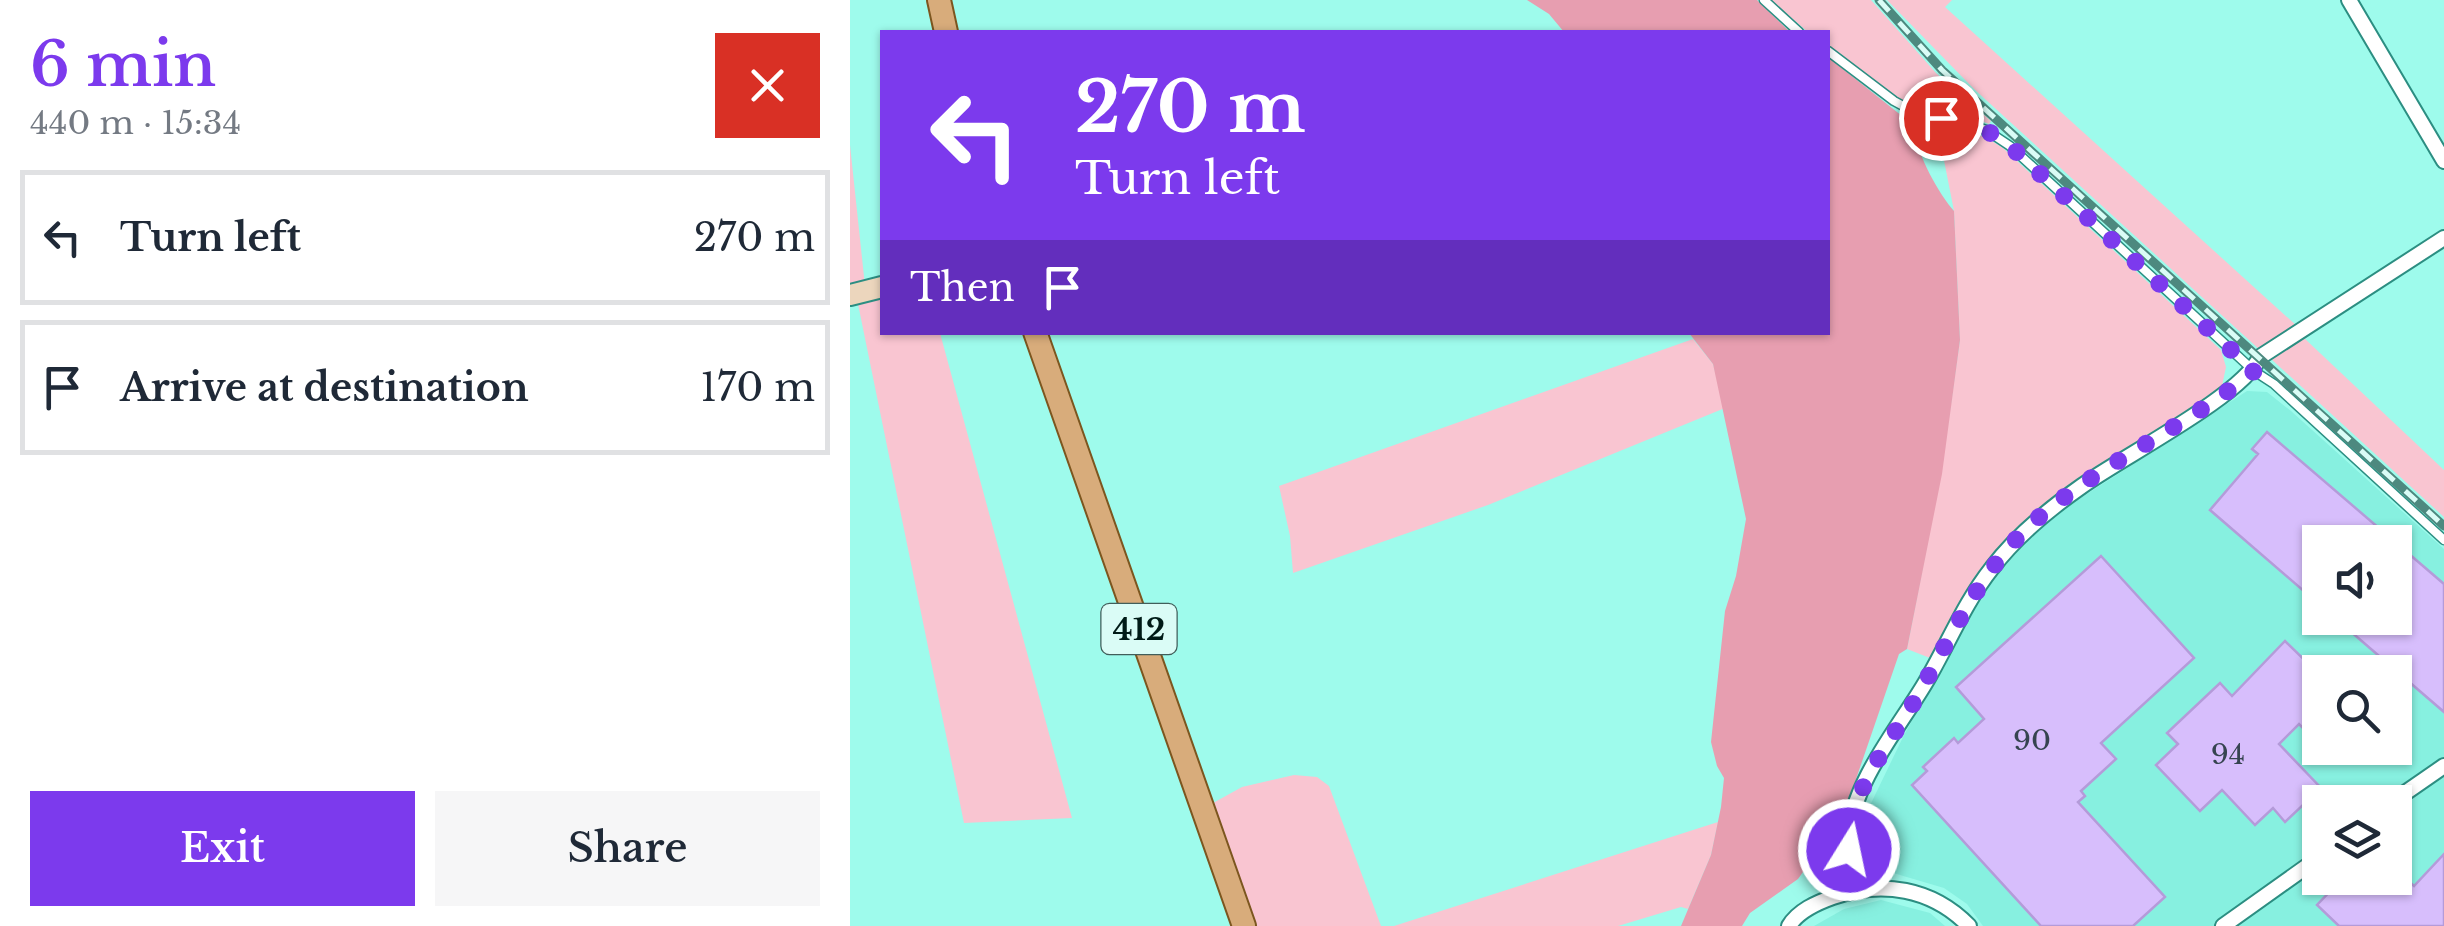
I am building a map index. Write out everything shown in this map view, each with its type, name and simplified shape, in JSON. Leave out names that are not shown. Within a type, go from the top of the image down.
[{"type":"main road","points":[[939,0],[946,30]]},
{"type":"main road","name":"412","points":[[1036,335],[1244,926]]},
{"type":"street","points":[[2349,0],[2444,162]]},
{"type":"street","points":[[1858,888],[1848,836],[1859,798],[1872,768],[1928,678],[1959,616],[1992,568],[2029,527],[2083,485],[2229,392],[2254,371],[2260,358],[2444,238]]},
{"type":"street","points":[[850,295],[880,288]]},
{"type":"street","points":[[2412,788],[2444,766]]},
{"type":"street","points":[[2223,926],[2302,870]]},
{"type":"street","points":[[1789,926],[1795,916],[1823,900],[1858,888],[1886,887],[1918,892],[1969,926]]},
{"type":"lane","points":[[1764,0],[1797,30]]},
{"type":"lane","points":[[1830,53],[1894,101],[1918,114],[1963,122],[1986,130],[2010,146],[2444,540]]},
{"type":"shaded area","points":[[1527,0],[1757,0],[1788,30],[1562,30],[1549,14]]},
{"type":"shaded area","points":[[1770,0],[1871,0],[1936,73],[1991,121],[1989,124],[1907,103],[1830,48],[1830,30],[1806,30]]},
{"type":"shaded area","points":[[1887,0],[1952,0],[1945,7],[2298,327],[2261,351],[1974,89]]},
{"type":"shaded area","points":[[1830,59],[1902,116],[1917,123],[1922,156],[1954,211],[1960,340],[1942,474],[1907,649],[1899,654],[1844,814],[1798,879],[1750,913],[1742,926],[1681,926],[1711,855],[1721,807],[1724,778],[1711,742],[1725,611],[1746,519],[1713,364],[1691,335],[1830,335]]},
{"type":"shaded area","points":[[1937,125],[1972,132],[2003,148],[2221,350],[2226,367],[2222,386],[2014,534],[1974,584],[1930,658],[1907,649],[1941,474],[1960,340],[1954,211]]},
{"type":"shaded area","points":[[850,145],[865,286],[850,290]]},
{"type":"shaded area","points":[[880,290],[880,335],[941,335],[1072,818],[964,823],[858,304],[850,305],[850,298]]},
{"type":"shaded area","points":[[2303,337],[2444,470],[2444,517],[2270,358]]},
{"type":"shaded area","points":[[1693,339],[1713,364],[1725,408],[1488,505],[1293,573],[1279,486]]},
{"type":"shaded area","points":[[2247,391],[2267,392],[2291,411],[2444,549],[2444,926],[1983,926],[1967,904],[1944,888],[1883,870],[1869,860],[1862,844],[1862,822],[1904,735],[2009,555],[2045,521]]},
{"type":"shaded area","points":[[1294,775],[1317,777],[1329,786],[1381,926],[1257,926],[1213,803],[1242,787]]},
{"type":"shaded area","points":[[1718,822],[1711,855],[1688,909],[1681,907],[1618,926],[1394,926]]},
{"type":"shaded area","points":[[1881,900],[1930,913],[1945,926],[1814,926],[1844,909]]},
{"type":"building","points":[[2267,432],[2375,525],[2302,525],[2302,589],[2210,510],[2258,454],[2252,449]]},
{"type":"building","points":[[2101,556],[2194,658],[2101,743],[2116,759],[2081,791],[2085,796],[2078,802],[2165,897],[2133,926],[2041,926],[1912,785],[1927,771],[1923,767],[1954,738],[1958,743],[1984,719],[1956,687]]},
{"type":"building","points":[[2412,557],[2444,584],[2444,712],[2412,684],[2412,655],[2378,655],[2355,635],[2412,635]]},
{"type":"building","points":[[2285,641],[2302,658],[2302,727],[2299,724],[2279,744],[2318,785],[2302,785],[2302,806],[2285,822],[2273,808],[2255,825],[2222,790],[2200,811],[2156,765],[2178,744],[2167,733],[2220,683],[2232,696]]},
{"type":"building","points":[[2444,854],[2444,926],[2339,926],[2317,905],[2327,895],[2412,895],[2414,886]]},
{"type":"railway","points":[[1879,0],[1942,70],[2444,526]]},
{"type":"route","points":[[1849,850],[1851,823],[1872,768],[1928,678],[1959,616],[1992,568],[2029,527],[2083,485],[2229,392],[2254,371],[2010,146],[1986,130],[1941,118]]}]
